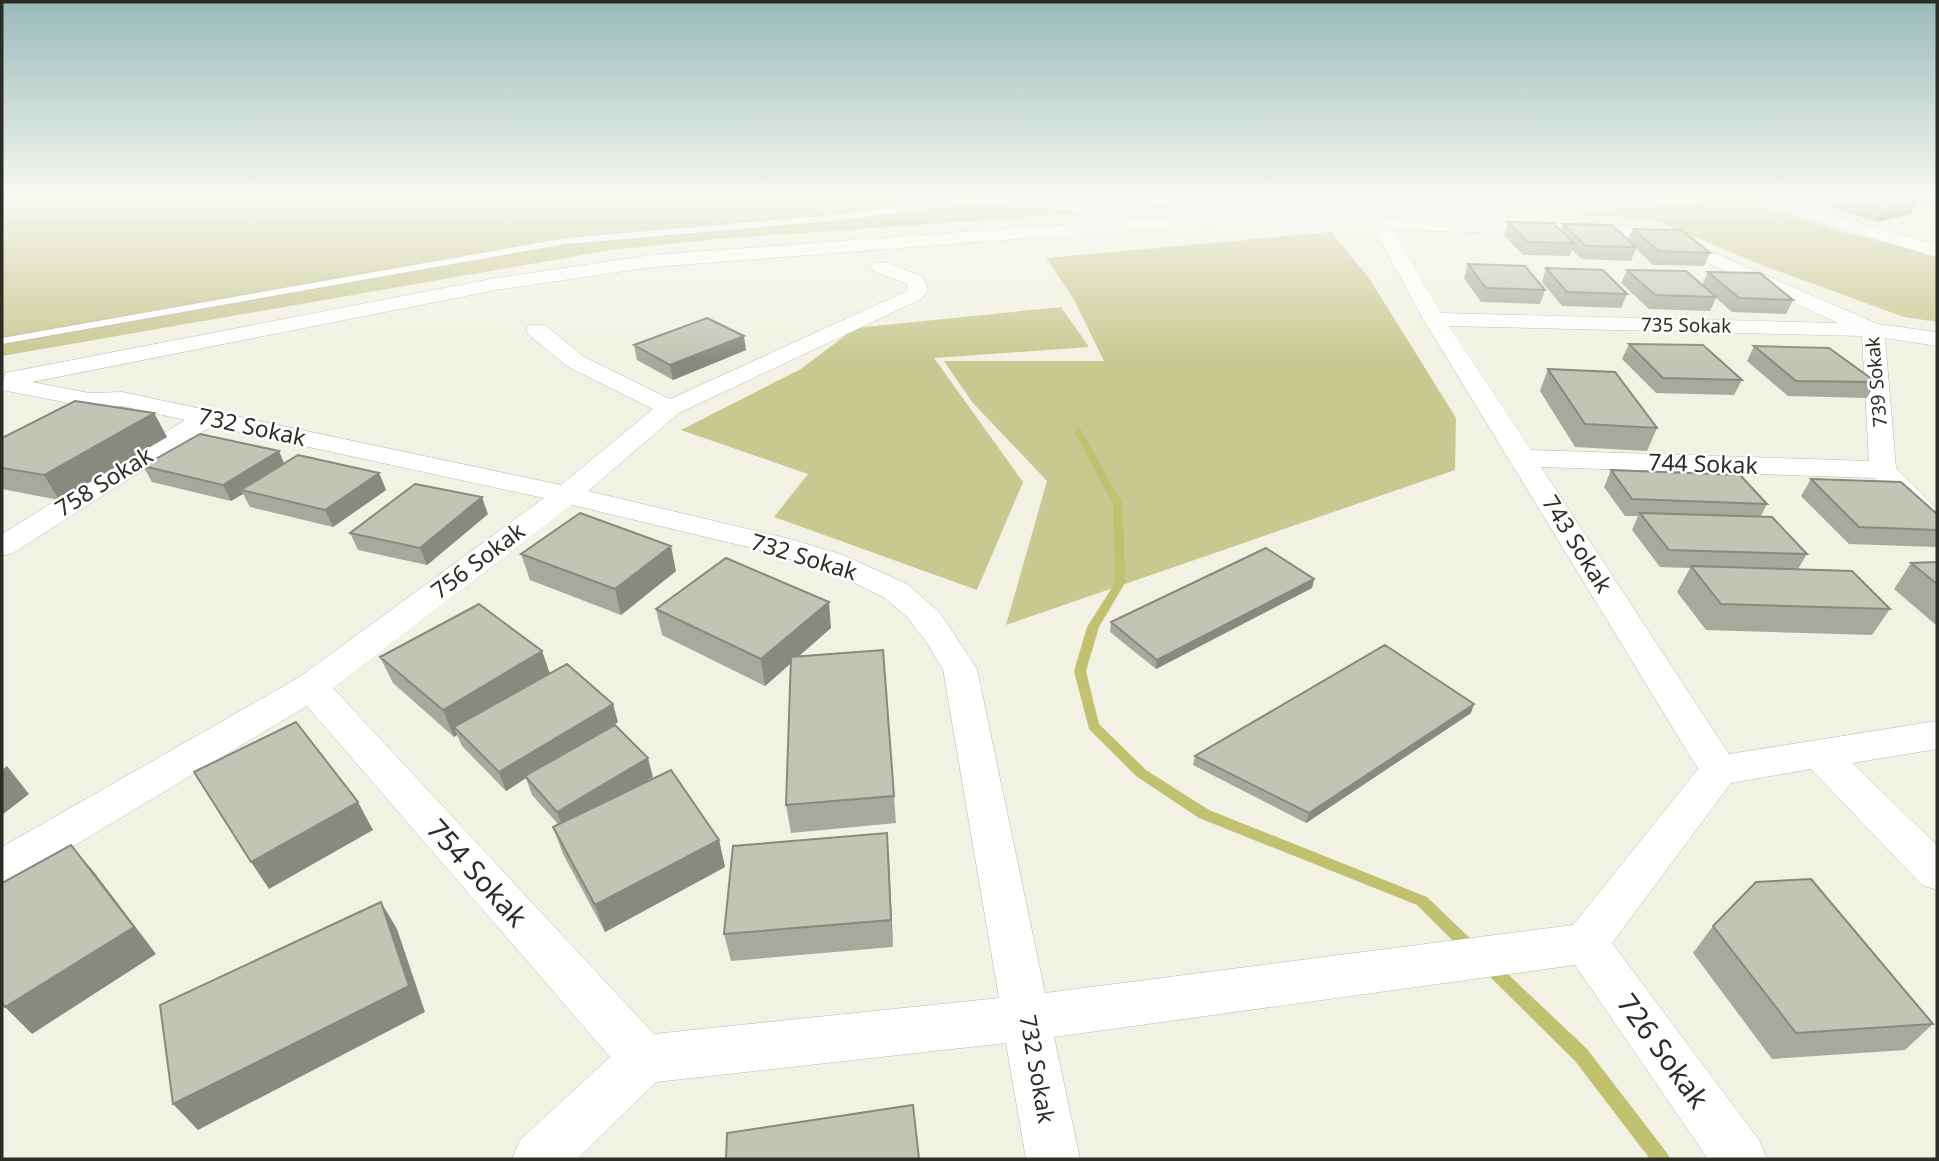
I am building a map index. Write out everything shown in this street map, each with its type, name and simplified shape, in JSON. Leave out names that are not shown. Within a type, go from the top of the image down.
[{"type":"street","points":[[2,364],[510,269],[620,253]]},
{"type":"street","points":[[2,382],[496,284],[639,263],[766,253]]},
{"type":"street","name":"743 Sokak","points":[[1397,253],[1434,319],[1719,770]]},
{"type":"street","name":"739 Sokak","points":[[1701,253],[1873,330],[1883,470]]},
{"type":"street","name":"756 Sokak","points":[[2,868],[311,687],[568,494],[670,408],[914,295],[918,290],[916,281],[881,267]]},
{"type":"street","name":"735 Sokak","points":[[1434,319],[1873,330],[1937,339]]},
{"type":"street","points":[[537,330],[576,362],[670,408]]},
{"type":"street","points":[[122,399],[115,393],[112,379],[131,356]]},
{"type":"street","name":"732 Sokak","points":[[2,382],[89,400],[122,399],[568,494],[837,562],[886,585],[917,608],[943,637],[960,669],[1053,1159]]},
{"type":"street","name":"758 Sokak","points":[[2,547],[206,418]]},
{"type":"street","name":"744 Sokak","points":[[1522,458],[1883,470]]},
{"type":"street","points":[[1883,470],[1937,525]]},
{"type":"street","name":"754 Sokak","points":[[311,687],[644,1059]]},
{"type":"street","points":[[539,1159],[644,1059],[1028,1018],[1586,943],[1719,770],[1821,756],[1937,735]]},
{"type":"street","points":[[1821,756],[1937,872]]},
{"type":"street","name":"726 Sokak","points":[[1586,943],[1741,1159]]},
{"type":"lane","points":[[2,341],[497,253]]},
{"type":"green space","points":[[2,253],[593,253],[2,356]]},
{"type":"green space","points":[[1099,253],[1348,253],[1369,278],[1456,418],[1455,470],[1006,625],[1047,481],[972,402],[944,361],[1104,361],[1073,298],[1046,258]]},
{"type":"green space","points":[[1733,253],[1926,253],[1937,256],[1937,322],[1904,317]]},
{"type":"green space","points":[[1061,307],[1089,347],[934,358],[1023,482],[977,590],[774,517],[808,474],[681,430],[801,369],[855,328]]},
{"type":"building","points":[[1468,264],[1525,266],[1545,290],[1486,288]]},
{"type":"building","points":[[1546,268],[1603,270],[1627,294],[1567,292]]},
{"type":"building","points":[[1627,270],[1686,271],[1716,297],[1655,295]]},
{"type":"building","points":[[1708,272],[1760,273],[1793,300],[1739,298]]},
{"type":"building","points":[[707,318],[744,336],[670,365],[634,345]]},
{"type":"building","points":[[1629,344],[1703,345],[1742,380],[1663,378]]},
{"type":"building","points":[[1754,346],[1829,348],[1876,382],[1796,381]]},
{"type":"building","points":[[1548,369],[1615,372],[1657,428],[1585,424]]},
{"type":"building","points":[[75,401],[154,413],[44,475],[2,468],[2,438]]},
{"type":"building","points":[[200,434],[279,451],[223,485],[143,466]]},
{"type":"building","points":[[298,455],[379,473],[325,510],[241,490]]},
{"type":"building","points":[[1611,470],[1740,475],[1767,504],[1632,499]]},
{"type":"building","points":[[1811,479],[1901,482],[1937,514],[1937,530],[1859,527]]},
{"type":"building","points":[[415,484],[482,497],[420,548],[350,533]]},
{"type":"building","points":[[580,513],[671,546],[615,589],[521,554]]},
{"type":"building","points":[[1640,513],[1772,517],[1807,554],[1669,550]]},
{"type":"building","points":[[1266,548],[1314,579],[1157,660],[1111,622]]},
{"type":"building","points":[[726,558],[829,602],[761,659],[656,609]]},
{"type":"building","points":[[1937,562],[1937,584],[1911,563]]},
{"type":"building","points":[[1691,566],[1852,571],[1890,609],[1721,604]]},
{"type":"building","points":[[479,604],[542,651],[443,710],[380,657]]},
{"type":"building","points":[[1385,645],[1474,704],[1309,813],[1195,756]]},
{"type":"building","points":[[883,650],[894,796],[786,805],[791,657]]},
{"type":"building","points":[[567,664],[613,704],[499,772],[454,727]]},
{"type":"building","points":[[296,722],[358,802],[251,862],[194,772]]},
{"type":"building","points":[[615,725],[648,758],[557,812],[525,776]]},
{"type":"building","points":[[671,770],[719,840],[595,905],[553,827]]},
{"type":"building","points":[[887,833],[891,920],[724,934],[733,846]]},
{"type":"building","points":[[71,845],[134,927],[5,1007],[2,1003],[2,883]]},
{"type":"building","points":[[1811,879],[1933,1024],[1796,1033],[1713,926],[1756,882]]},
{"type":"building","points":[[381,902],[409,986],[173,1104],[160,1005]]},
{"type":"building","points":[[913,1105],[919,1159],[726,1159],[727,1133]]},
{"type":"waterway","points":[[1078,431],[1118,505],[1120,583],[1093,627],[1080,671],[1093,726],[1141,773],[1204,814],[1422,901],[1470,948]]},
{"type":"waterway","points":[[1489,966],[1581,1055],[1661,1159]]}]
